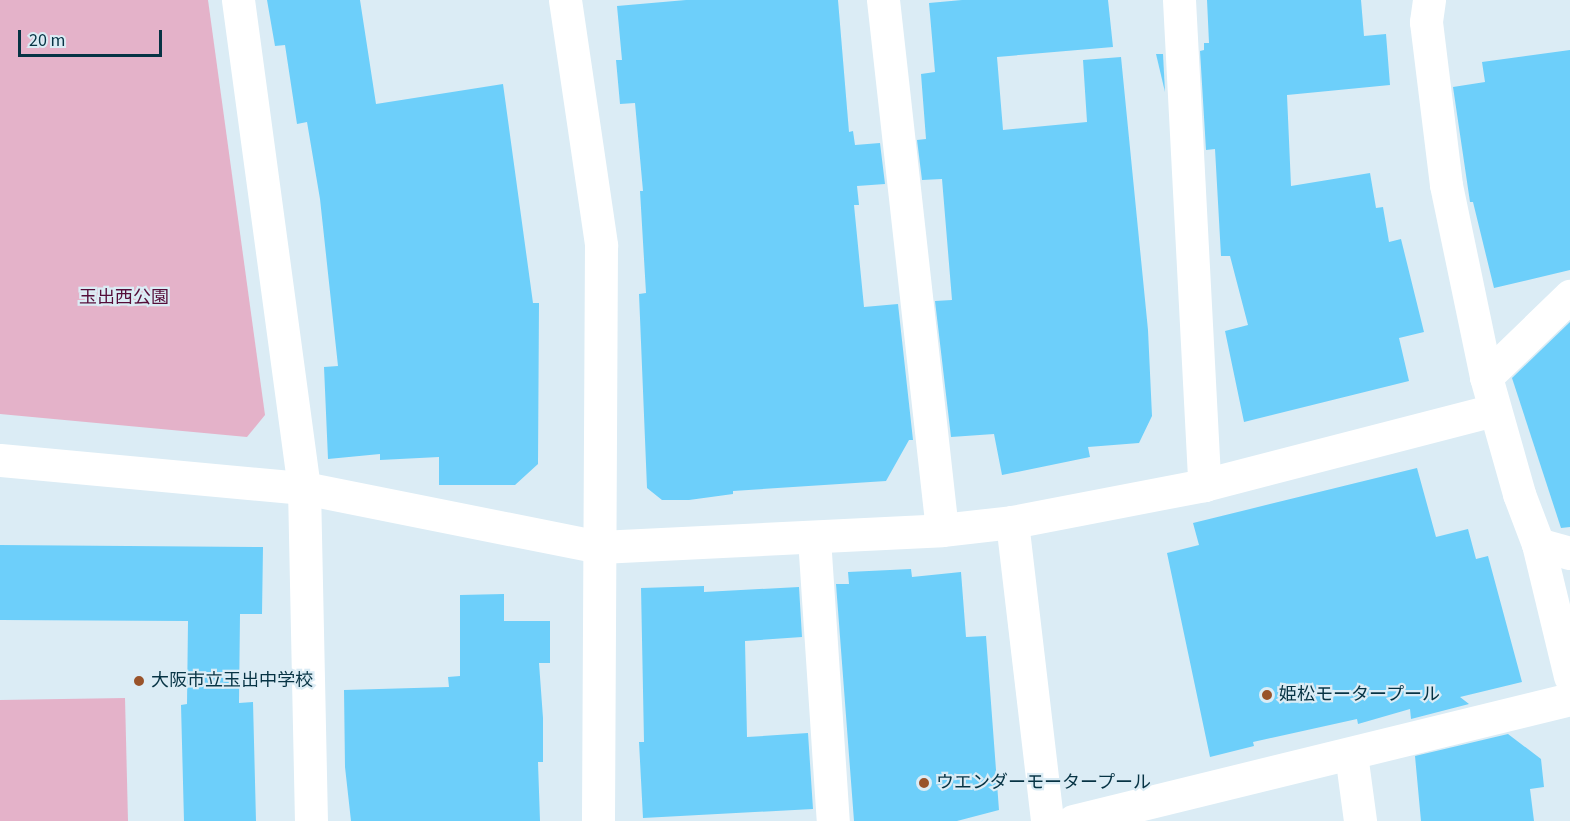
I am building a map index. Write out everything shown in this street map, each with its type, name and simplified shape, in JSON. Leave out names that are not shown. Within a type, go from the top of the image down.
[{"type":"street","points":[[238,0],[304,488],[311,821]]},
{"type":"street","points":[[565,0],[601,244],[598,821]]},
{"type":"street","points":[[883,0],[942,530]]},
{"type":"street","points":[[1179,0],[1204,485]]},
{"type":"street","points":[[1429,0],[1426,22],[1446,185],[1486,377],[1493,410],[1538,544],[1570,676]]},
{"type":"street","points":[[1486,377],[1570,296]]},
{"type":"street","points":[[0,460],[304,488],[600,547],[814,538],[942,530],[1012,522],[1204,485],[1493,410]]},
{"type":"street","points":[[1012,522],[1047,821]]},
{"type":"street","points":[[814,538],[833,821]]},
{"type":"street","points":[[1538,544],[1570,553]]},
{"type":"street","points":[[1073,821],[1570,699]]},
{"type":"street","points":[[1351,753],[1360,821]]},
{"type":"green space","name":"玉出西公園","points":[[0,0],[208,0],[265,415],[247,437],[0,414]]},
{"type":"green space","points":[[125,698],[128,821],[0,821],[0,700]]},
{"type":"building","points":[[267,0],[360,0],[376,104],[503,84],[533,303],[539,303],[538,464],[515,485],[439,485],[439,457],[380,460],[380,454],[328,459],[324,367],[338,366],[320,199],[307,122],[297,124],[285,45],[275,46]]},
{"type":"building","points":[[686,0],[838,0],[849,132],[853,131],[855,145],[880,143],[885,184],[857,186],[859,205],[854,205],[864,307],[898,304],[913,440],[909,440],[886,481],[733,491],[733,494],[689,500],[662,500],[647,488],[639,294],[646,293],[640,191],[643,191],[635,103],[620,104],[616,60],[622,60],[617,6]]},
{"type":"building","points":[[962,0],[1108,0],[1113,47],[997,57],[1003,130],[1087,122],[1083,60],[1121,57],[1148,330],[1152,416],[1139,443],[1088,447],[1090,457],[1002,475],[994,434],[951,437],[935,301],[952,300],[942,179],[922,180],[917,140],[926,139],[921,74],[935,72],[929,3]]},
{"type":"building","points":[[1207,0],[1361,0],[1364,36],[1386,34],[1390,85],[1287,95],[1291,186],[1370,173],[1376,208],[1383,207],[1389,242],[1401,239],[1424,332],[1399,338],[1409,381],[1244,422],[1225,331],[1248,325],[1230,256],[1221,256],[1215,149],[1206,150],[1200,51],[1204,50],[1204,43],[1209,43]]},
{"type":"building","points":[[1570,50],[1570,270],[1494,288],[1473,202],[1470,202],[1453,87],[1485,82],[1482,62]]},
{"type":"building","points":[[1156,54],[1163,54],[1165,92]]},
{"type":"building","points":[[1570,322],[1570,527],[1561,528],[1512,378]]},
{"type":"building","points":[[1417,468],[1436,537],[1468,529],[1476,559],[1488,556],[1522,682],[1460,697],[1469,704],[1411,719],[1410,709],[1358,724],[1357,719],[1253,742],[1254,746],[1210,757],[1167,553],[1199,545],[1193,523]]},
{"type":"building","points":[[0,545],[263,547],[262,614],[240,614],[239,703],[253,702],[256,821],[184,821],[181,705],[187,704],[188,621],[0,620]]},
{"type":"building","points":[[911,569],[912,577],[961,572],[966,637],[986,636],[999,810],[957,821],[854,821],[836,584],[849,584],[848,572]]},
{"type":"building","points":[[704,586],[704,592],[799,587],[802,637],[745,641],[747,737],[808,733],[813,809],[643,818],[639,742],[644,742],[641,588]]},
{"type":"building","points":[[504,594],[504,621],[550,621],[550,663],[539,663],[543,718],[543,762],[538,762],[540,821],[351,821],[345,767],[344,690],[449,687],[448,677],[460,676],[460,595]]},
{"type":"building","points":[[1508,734],[1541,759],[1544,787],[1530,789],[1534,821],[1421,821],[1415,756]]},
{"type":"place","name":"大阪市立玉出中学校","points":[[139,681]]},
{"type":"place","name":"姫松モータープール","points":[[1267,695]]},
{"type":"place","name":"ウエンダーモータープール","points":[[924,783]]}]
